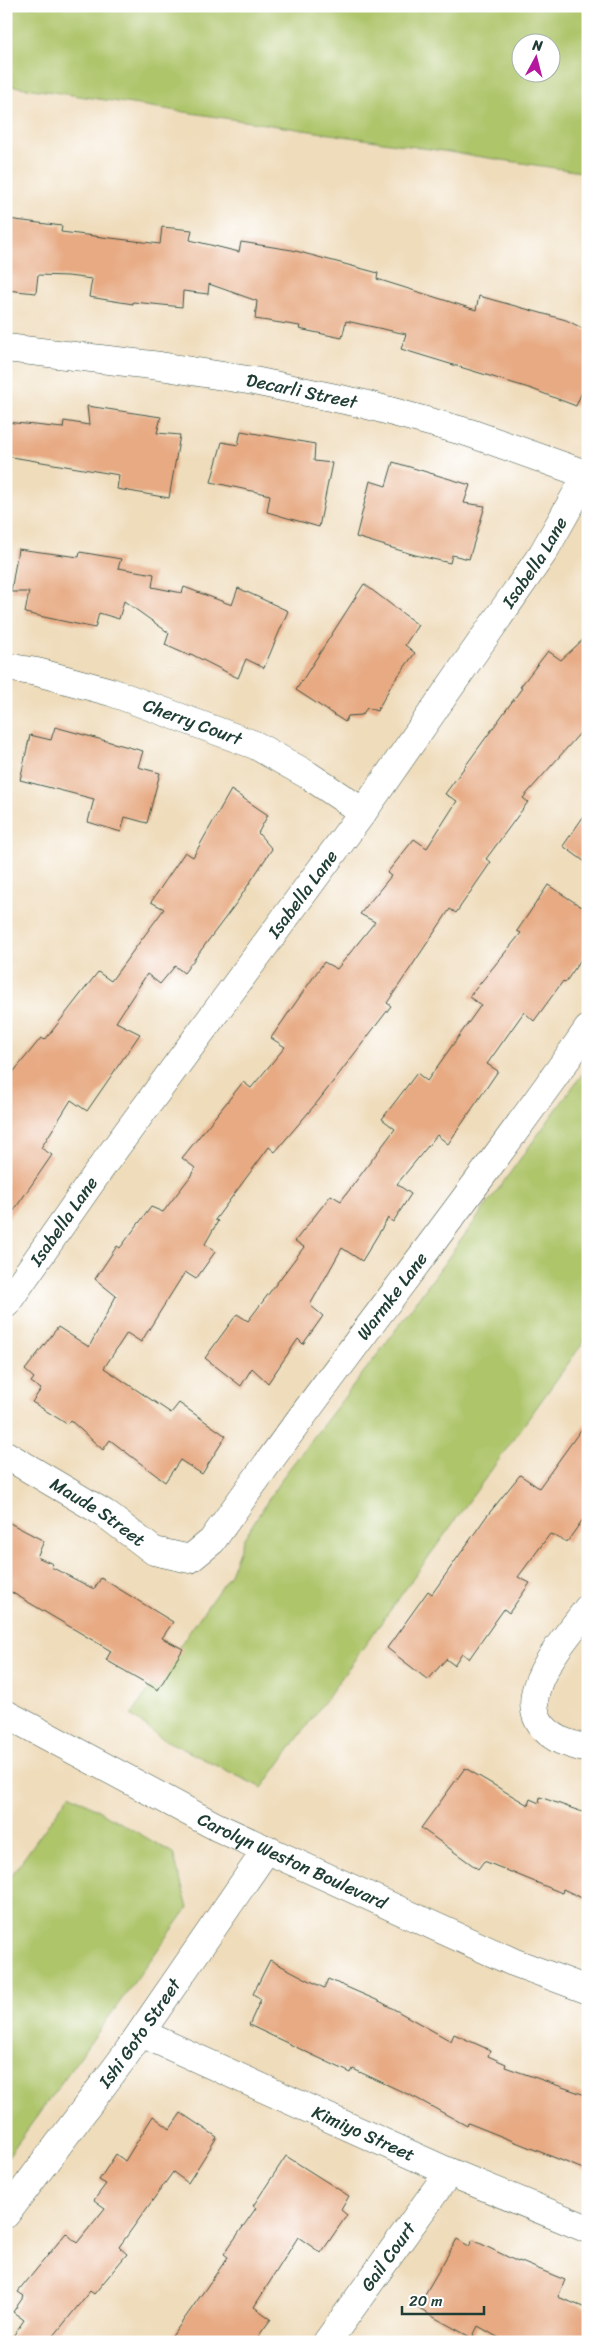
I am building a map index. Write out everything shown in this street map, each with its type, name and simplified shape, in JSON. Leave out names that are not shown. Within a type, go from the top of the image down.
[{"type":"street","name":"Decarli Street","points":[[6,348],[160,366],[254,381],[354,402],[470,434],[588,475]]},
{"type":"street","name":"Isabella Lane","points":[[6,1304],[103,1165],[362,812],[543,553],[588,475]]},
{"type":"street","name":"Cherry Court","points":[[6,667],[37,672],[111,692],[255,745],[308,775],[362,812]]},
{"type":"street","name":"Warmke Lane","points":[[190,1559],[212,1542],[354,1345],[546,1089],[588,1029]]},
{"type":"street","name":"Maude Street","points":[[6,1455],[104,1513],[154,1551],[190,1559]]},
{"type":"street","points":[[588,1608],[543,1668],[535,1690],[537,1719],[543,1726],[562,1740],[588,1749]]},
{"type":"street","name":"Carolyn Weston Boulevard","points":[[6,1714],[217,1827],[513,1962],[588,1990]]},
{"type":"street","name":"Ishi Goto Street","points":[[6,2214],[141,2033],[267,1849]]},
{"type":"street","name":"Kimiyo Street","points":[[141,2033],[449,2172],[588,2229]]},
{"type":"street","name":"Gail Court","points":[[327,2342],[449,2172]]},
{"type":"green space","points":[[6,6],[588,6],[588,173],[6,85]]},
{"type":"green space","points":[[588,1066],[588,1336],[262,1788],[159,1737],[131,1715],[230,1574],[244,1538],[282,1478],[380,1351]]},
{"type":"green space","points":[[70,1794],[173,1853],[188,1908],[6,2159],[6,1883]]},
{"type":"building","points":[[8,219],[62,226],[61,232],[160,244],[162,227],[192,230],[190,240],[239,252],[241,242],[292,250],[378,273],[377,279],[476,310],[479,296],[566,320],[588,331],[588,378],[576,406],[532,389],[401,349],[406,334],[346,321],[342,338],[299,329],[300,326],[255,319],[257,301],[209,284],[208,294],[183,291],[182,307],[133,302],[133,304],[89,297],[92,279],[68,276],[38,275],[36,293],[6,290]]},
{"type":"building","points":[[87,406],[161,417],[157,433],[180,435],[169,498],[117,489],[119,475],[6,456],[6,422],[63,428],[64,421],[89,425]]},
{"type":"building","points":[[241,431],[315,444],[314,461],[332,463],[319,527],[267,512],[270,495],[211,482],[222,442],[238,445]]},
{"type":"building","points":[[393,462],[470,485],[464,503],[485,506],[469,559],[452,555],[450,563],[415,555],[356,537],[370,481],[386,486]]},
{"type":"building","points":[[18,549],[79,557],[80,552],[121,559],[118,568],[154,574],[152,587],[182,593],[184,587],[232,605],[238,588],[288,611],[264,668],[246,659],[238,678],[191,654],[190,656],[165,645],[169,633],[124,601],[119,619],[99,613],[95,628],[25,613],[29,592],[11,592]]},
{"type":"building","points":[[364,584],[418,625],[405,645],[415,653],[392,684],[377,711],[367,708],[362,715],[348,716],[345,722],[296,690]]},
{"type":"building","points":[[588,635],[588,724],[523,798],[528,802],[486,859],[491,862],[456,913],[450,909],[387,1003],[391,1006],[319,1100],[275,1152],[269,1147],[215,1220],[218,1221],[205,1244],[215,1252],[196,1279],[185,1272],[141,1342],[127,1333],[104,1368],[171,1413],[179,1403],[226,1436],[202,1474],[180,1460],[165,1482],[110,1440],[103,1450],[70,1420],[67,1424],[32,1402],[41,1389],[31,1382],[34,1378],[25,1370],[58,1327],[89,1347],[116,1296],[95,1279],[117,1246],[120,1248],[151,1207],[163,1212],[195,1168],[182,1158],[243,1082],[251,1088],[285,1047],[271,1038],[324,962],[337,969],[375,922],[360,914],[391,876],[387,873],[414,839],[427,848],[457,801],[445,794],[522,688],[520,687],[548,651],[561,660]]},
{"type":"building","points":[[55,727],[143,751],[138,767],[160,773],[147,823],[125,817],[121,832],[88,822],[94,799],[20,780],[30,735],[51,740]]},
{"type":"building","points":[[231,790],[268,815],[258,833],[272,849],[237,902],[184,973],[175,966],[160,984],[147,974],[116,1022],[140,1034],[87,1111],[71,1100],[41,1148],[52,1155],[6,1222],[6,1081],[41,1038],[45,1040],[98,972],[111,981],[164,909],[151,902],[185,852],[193,857]]},
{"type":"building","points":[[588,810],[588,864],[563,846]]},
{"type":"building","points":[[548,885],[588,911],[588,949],[565,983],[563,981],[534,1021],[524,1012],[487,1064],[498,1071],[448,1144],[437,1135],[397,1184],[411,1194],[393,1222],[388,1218],[362,1261],[342,1248],[310,1305],[323,1316],[303,1344],[298,1339],[268,1383],[252,1368],[241,1386],[205,1358],[237,1314],[248,1321],[304,1247],[295,1241],[331,1195],[341,1201],[395,1129],[382,1119],[417,1073],[427,1081],[481,1005],[469,997],[521,933],[517,931]]},
{"type":"building","points":[[588,1420],[588,1512],[567,1542],[550,1534],[518,1577],[530,1583],[509,1613],[504,1609],[469,1659],[462,1653],[454,1665],[446,1659],[428,1680],[387,1648],[428,1591],[432,1594],[486,1517],[520,1475],[539,1488]]},
{"type":"building","points":[[6,1521],[44,1541],[37,1557],[53,1564],[51,1567],[94,1589],[101,1578],[173,1622],[162,1638],[183,1649],[158,1690],[106,1660],[111,1651],[6,1589]]},
{"type":"building","points":[[465,1768],[528,1805],[530,1799],[539,1803],[540,1797],[588,1814],[588,1901],[563,1889],[562,1893],[484,1861],[478,1869],[421,1828]]},
{"type":"building","points":[[270,1960],[324,1988],[328,1979],[381,2002],[451,2041],[454,2034],[490,2050],[488,2056],[506,2064],[505,2067],[588,2096],[588,2171],[468,2123],[467,2126],[416,2098],[353,2069],[351,2073],[249,2025],[261,1999],[253,1994]]},
{"type":"building","points":[[181,2113],[217,2137],[188,2183],[173,2172],[119,2247],[127,2254],[94,2294],[90,2291],[49,2342],[9,2342],[24,2320],[13,2312],[24,2296],[18,2292],[66,2233],[77,2243],[105,2208],[94,2200],[106,2184],[99,2180],[116,2154],[125,2161],[153,2116],[170,2129]]},
{"type":"building","points":[[286,2156],[349,2196],[341,2210],[347,2215],[321,2253],[298,2237],[254,2307],[271,2319],[254,2342],[168,2342],[228,2257],[224,2254],[256,2208],[253,2206]]},
{"type":"building","points":[[457,2239],[469,2246],[473,2240],[518,2262],[565,2280],[558,2297],[588,2309],[588,2342],[506,2342],[478,2326],[472,2338],[417,2308]]}]
